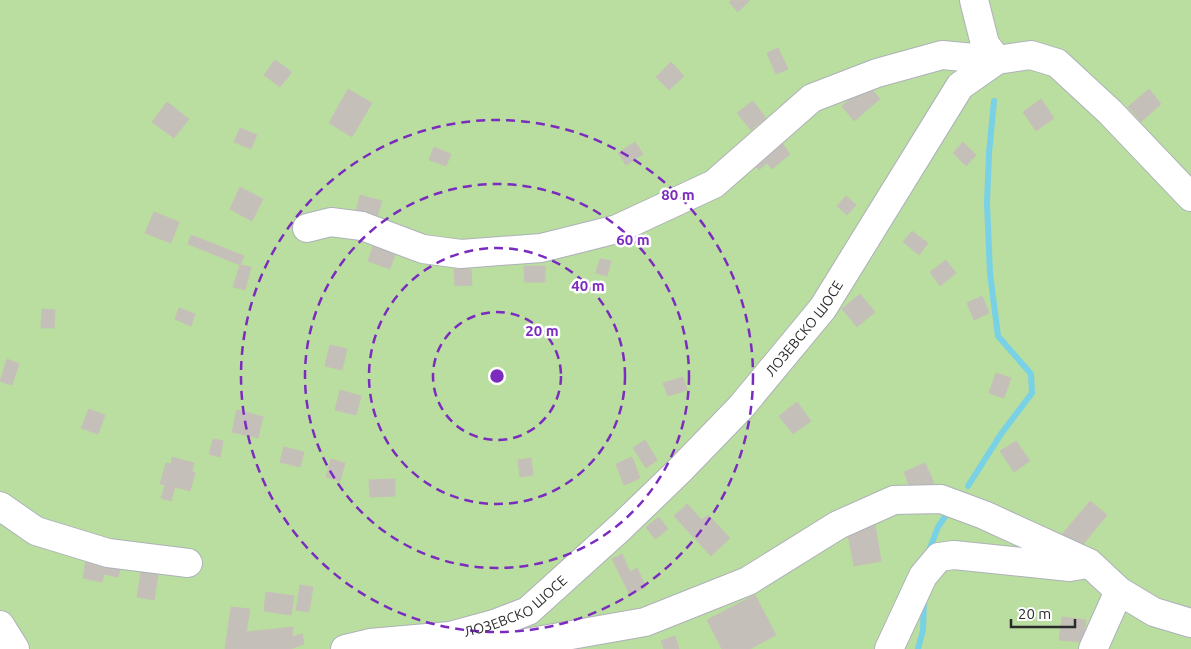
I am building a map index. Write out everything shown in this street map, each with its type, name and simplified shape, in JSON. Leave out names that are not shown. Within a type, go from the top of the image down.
[{"type":"street","points":[[974,0],[985,44],[997,60]]},
{"type":"street","name":"ЛОЗЕВСКО ШОСЕ","points":[[344,649],[370,643],[450,636],[494,624],[528,611],[621,527],[679,471],[741,406],[823,308],[960,86],[997,60],[1031,55],[1057,63],[1110,112],[1191,197]]},
{"type":"street","points":[[307,228],[331,222],[362,226],[423,249],[461,254],[541,248],[617,229],[714,184],[812,98],[877,73],[942,56],[997,60]]},
{"type":"street","points":[[450,636],[520,644],[645,622],[748,581],[838,525],[894,500],[941,499],[984,515],[1089,563],[1119,591],[1154,612],[1191,623]]},
{"type":"street","points":[[0,506],[36,531],[108,553],[188,563]]},
{"type":"street","points":[[889,649],[923,576],[939,557],[954,555],[1070,567],[1089,563]]},
{"type":"street","points":[[1093,649],[1119,591]]},
{"type":"street","points":[[0,625],[15,649]]},
{"type":"green space","points":[[0,0],[1191,0],[1191,649],[0,649]]},
{"type":"building","points":[[732,0],[750,0],[738,12],[729,2]]},
{"type":"building","points":[[778,48],[788,69],[776,74],[767,53]]},
{"type":"building","points":[[275,60],[292,72],[280,87],[264,75]]},
{"type":"building","points":[[671,62],[684,76],[669,90],[656,77]]},
{"type":"building","points":[[867,84],[880,99],[854,121],[842,106]]},
{"type":"building","points":[[348,89],[372,103],[352,137],[329,123]]},
{"type":"building","points":[[1149,89],[1161,104],[1141,122],[1128,107]]},
{"type":"building","points":[[1041,99],[1054,118],[1036,131],[1023,112]]},
{"type":"building","points":[[753,101],[766,118],[751,130],[737,113]]},
{"type":"building","points":[[167,102],[189,119],[174,138],[152,122]]},
{"type":"building","points":[[240,128],[257,135],[251,149],[234,142]]},
{"type":"building","points":[[635,142],[643,154],[626,165],[618,153]]},
{"type":"building","points":[[963,142],[976,155],[966,166],[953,153]]},
{"type":"building","points":[[782,143],[790,154],[772,169],[767,163],[759,170],[752,161],[771,152]]},
{"type":"building","points":[[434,147],[451,154],[446,166],[429,160]]},
{"type":"building","points":[[240,187],[263,199],[252,221],[230,209]]},
{"type":"building","points":[[360,195],[382,201],[377,217],[356,211]]},
{"type":"building","points":[[846,196],[856,205],[847,215],[837,206]]},
{"type":"building","points":[[154,212],[179,222],[171,243],[145,233]]},
{"type":"building","points":[[912,231],[928,243],[919,255],[903,242]]},
{"type":"building","points":[[191,235],[244,256],[240,265],[188,244]]},
{"type":"building","points":[[374,244],[396,252],[390,269],[368,261]]},
{"type":"building","points":[[600,259],[611,261],[607,276],[596,273]]},
{"type":"building","points":[[946,260],[956,273],[940,286],[930,272]]},
{"type":"building","points":[[240,265],[251,267],[245,290],[233,287]]},
{"type":"building","points":[[524,266],[545,266],[545,282],[525,282]]},
{"type":"building","points":[[454,269],[471,269],[472,285],[455,286]]},
{"type":"building","points":[[860,294],[875,312],[857,327],[842,309]]},
{"type":"building","points":[[982,296],[989,313],[974,320],[967,303]]},
{"type":"building","points":[[179,308],[195,314],[191,326],[175,319]]},
{"type":"building","points":[[42,309],[55,310],[54,328],[41,328]]},
{"type":"building","points":[[330,345],[347,349],[342,370],[325,366]]},
{"type":"building","points":[[7,359],[19,364],[12,385],[0,381]]},
{"type":"building","points":[[996,373],[1011,378],[1004,398],[989,393]]},
{"type":"building","points":[[683,377],[687,390],[668,396],[663,383]]},
{"type":"building","points":[[340,390],[361,396],[356,415],[335,410]]},
{"type":"building","points":[[797,402],[811,421],[793,434],[779,416]]},
{"type":"building","points":[[89,409],[105,415],[98,434],[81,428]]},
{"type":"building","points":[[237,410],[263,417],[258,438],[232,432]]},
{"type":"building","points":[[213,439],[223,441],[220,457],[209,454]]},
{"type":"building","points":[[645,440],[657,460],[646,468],[633,448]]},
{"type":"building","points":[[1016,441],[1030,461],[1014,472],[1000,451]]},
{"type":"building","points":[[284,447],[304,452],[300,467],[280,462]]},
{"type":"building","points":[[172,457],[194,463],[192,472],[195,473],[190,491],[175,487],[171,501],[161,498],[165,485],[160,484],[166,463],[171,464]]},
{"type":"building","points":[[632,457],[640,478],[624,485],[616,464]]},
{"type":"building","points":[[531,458],[533,475],[520,477],[518,460]]},
{"type":"building","points":[[331,459],[345,463],[340,481],[326,477]]},
{"type":"building","points":[[925,463],[934,483],[912,492],[904,472]]},
{"type":"building","points":[[395,479],[395,496],[370,497],[369,480]]},
{"type":"building","points":[[1090,501],[1107,515],[1076,553],[1059,538]]},
{"type":"building","points":[[687,504],[702,520],[708,515],[730,538],[711,556],[674,516]]},
{"type":"building","points":[[659,517],[668,529],[655,539],[646,527]]},
{"type":"building","points":[[875,524],[881,561],[854,566],[847,529]]},
{"type":"building","points":[[622,554],[630,572],[637,568],[646,587],[630,595],[612,559]]},
{"type":"building","points":[[86,560],[122,560],[118,577],[104,574],[102,582],[83,578]]},
{"type":"building","points":[[142,565],[159,568],[154,600],[137,597]]},
{"type":"building","points":[[300,585],[313,587],[309,612],[296,610]]},
{"type":"building","points":[[266,592],[294,596],[291,615],[264,611]]},
{"type":"building","points":[[755,595],[776,635],[750,649],[722,649],[707,620]]},
{"type":"building","points":[[231,607],[250,609],[246,632],[293,627],[292,637],[302,634],[304,644],[290,649],[225,649]]},
{"type":"building","points":[[1062,617],[1086,620],[1083,642],[1059,640]]},
{"type":"building","points":[[675,636],[679,649],[664,649],[661,641]]},
{"type":"waterway","points":[[968,486],[1001,434],[1032,393],[1031,374],[998,336],[990,273],[987,203],[994,101]]},
{"type":"waterway","points":[[928,553],[938,527],[948,512]]},
{"type":"waterway","points":[[918,649],[923,630],[924,599]]}]
